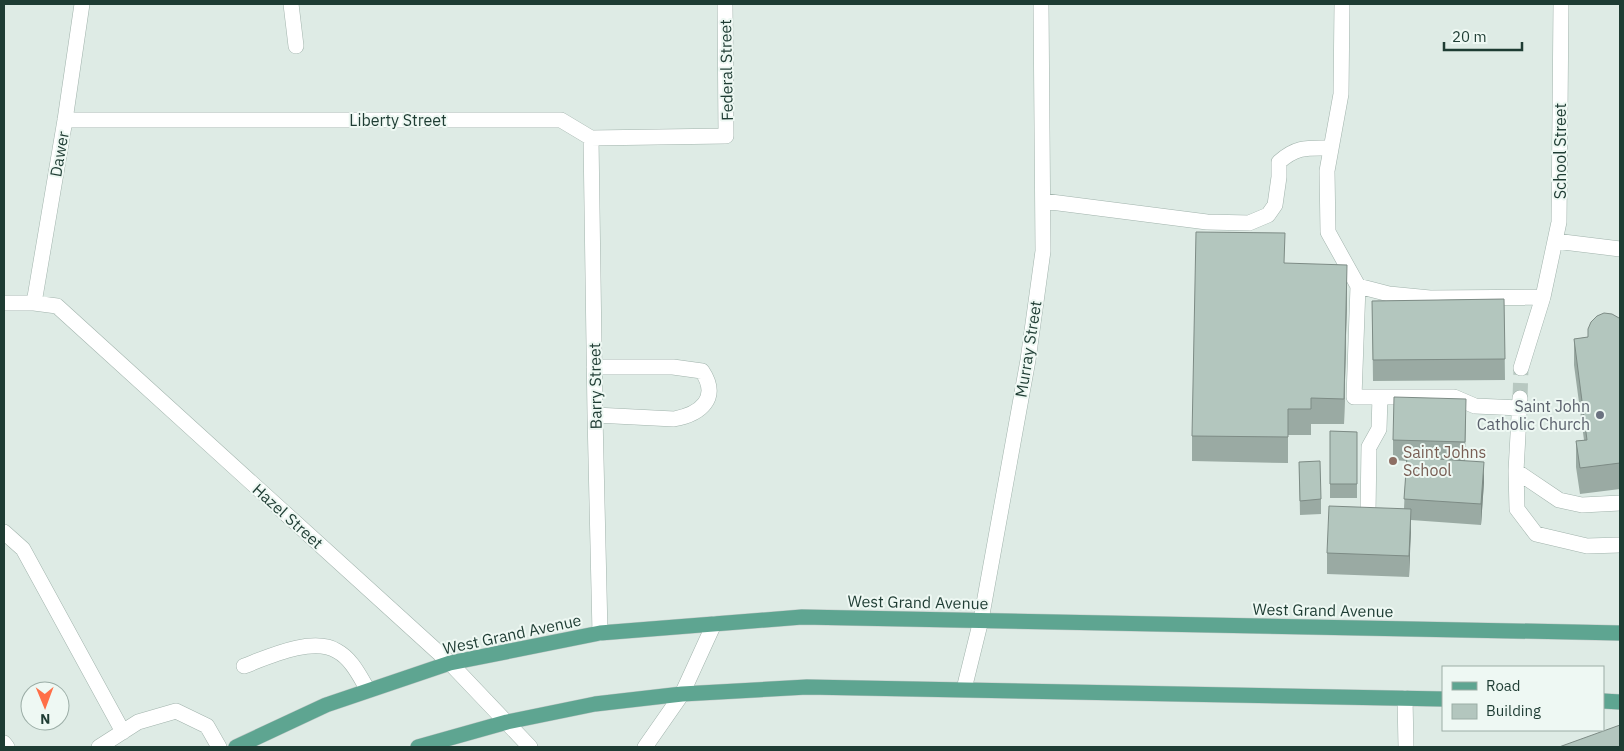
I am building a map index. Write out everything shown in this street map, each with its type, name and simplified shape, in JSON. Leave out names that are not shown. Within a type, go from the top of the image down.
[{"type":"main road","name":"West Grand Avenue","points":[[236,747],[326,704],[450,663],[600,633],[802,617],[1620,633]]},
{"type":"main road","points":[[418,747],[507,722],[595,704],[682,694],[808,687],[1442,699]]},
{"type":"main road","points":[[1604,701],[1620,702]]},
{"type":"street","name":"Dawer","points":[[34,303],[65,120],[82,4]]},
{"type":"street","points":[[291,4],[296,46]]},
{"type":"street","name":"Federal Street","points":[[591,138],[726,136],[725,4]]},
{"type":"street","name":"Murray Street","points":[[964,689],[981,620],[1028,360],[1043,251],[1041,4]]},
{"type":"street","points":[[1342,4],[1341,94],[1327,171],[1328,232],[1358,286],[1354,397],[1454,397],[1476,406],[1520,403],[1516,471],[1517,509],[1536,534],[1587,546],[1620,545]]},
{"type":"street","name":"School Street","points":[[1521,368],[1542,297],[1559,222],[1561,4]]},
{"type":"street","name":"Liberty Street","points":[[65,120],[561,120],[591,138]]},
{"type":"street","name":"Barry Street","points":[[591,138],[600,633]]},
{"type":"street","points":[[1043,201],[1207,222],[1249,223],[1268,214],[1275,205],[1279,162],[1290,152],[1308,148],[1331,148]]},
{"type":"street","points":[[1555,241],[1620,249]]},
{"type":"street","points":[[1358,286],[1389,294],[1430,298],[1542,297]]},
{"type":"street","name":"Hazel Street","points":[[4,303],[34,303],[56,306],[450,663],[530,747]]},
{"type":"street","points":[[594,367],[673,367],[702,371],[708,379],[710,395],[707,402],[695,413],[687,417],[595,415]]},
{"type":"street","points":[[1368,513],[1369,447],[1379,429],[1380,397]]},
{"type":"street","points":[[1516,471],[1559,500],[1582,505],[1620,503]]},
{"type":"street","points":[[4,532],[23,549],[123,732]]},
{"type":"street","points":[[645,747],[682,694],[714,624]]},
{"type":"street","points":[[244,666],[293,648],[321,646],[337,651],[354,667],[368,690]]},
{"type":"street","points":[[1405,698],[1406,747]]},
{"type":"street","points":[[99,747],[138,722],[176,712],[208,726],[219,747]]},
{"type":"street","points":[[4,743],[7,747]]},
{"type":"building","points":[[1196,232],[1285,233],[1284,263],[1347,265],[1344,399],[1311,398],[1311,409],[1288,409],[1288,437],[1192,436]]},
{"type":"building","points":[[1504,299],[1505,359],[1373,360],[1372,301]]},
{"type":"building","name":"Saint John Catholic Church","points":[[1604,313],[1612,314],[1620,319],[1620,463],[1580,468],[1576,441],[1587,440],[1574,339],[1588,337],[1588,329],[1591,322],[1597,316]]},
{"type":"building","points":[[1394,397],[1466,399],[1465,442],[1393,440]]},
{"type":"building","points":[[1330,431],[1357,432],[1357,484],[1330,484]]},
{"type":"building","points":[[1407,457],[1484,462],[1481,504],[1404,499]]},
{"type":"building","points":[[1320,461],[1321,499],[1300,501],[1299,462]]},
{"type":"building","points":[[1329,506],[1411,509],[1409,556],[1327,553]]},
{"type":"building","points":[[1620,725],[1620,747],[1559,747],[1604,731]]},
{"type":"tunnel","points":[[1520,398],[1521,368]]},
{"type":"place","name":"Saint John Catholic Church","points":[[1600,415]]},
{"type":"place","name":"Saint Johns School","points":[[1393,461]]}]
